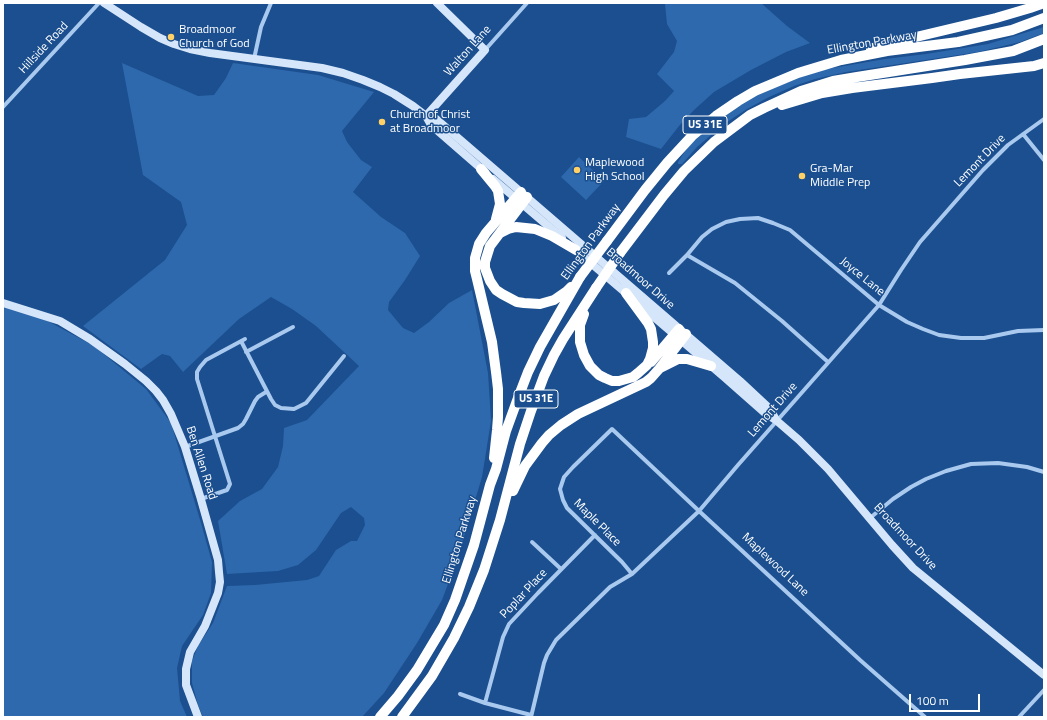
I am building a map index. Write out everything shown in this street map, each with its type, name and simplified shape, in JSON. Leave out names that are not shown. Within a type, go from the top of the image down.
[{"type":"highway","points":[[841,60],[878,46],[996,18],[1044,3]]},
{"type":"highway","name":"Ellington Parkway","points":[[380,717],[417,670],[444,624],[455,600],[474,546],[506,431],[531,366],[548,332],[580,277],[645,190],[692,136],[716,116],[738,101],[772,83],[798,73],[841,60],[887,51],[958,42],[1012,30],[1044,18]]},
{"type":"highway","points":[[1013,51],[1044,39]]},
{"type":"highway","name":"US 31E","points":[[402,717],[432,676],[454,638],[469,607],[484,570],[500,520],[520,444],[531,411],[554,354],[620,253],[664,195],[684,172],[714,142],[750,115],[783,98],[817,85],[857,76],[965,60],[1044,46]]},
{"type":"highway","points":[[714,142],[750,120],[785,104],[822,93],[960,74],[1034,66],[1044,63]]},
{"type":"highway","points":[[481,169],[498,191],[500,204],[495,221]]},
{"type":"highway","points":[[490,485],[497,430],[498,389],[493,348],[477,279],[475,258],[479,244],[495,221],[521,198]]},
{"type":"highway","points":[[521,198],[488,250],[485,268],[490,281],[496,290],[517,302],[540,304],[554,300],[567,291],[580,277]]},
{"type":"highway","points":[[497,235],[502,231],[516,227],[530,228],[542,231],[576,250]]},
{"type":"highway","points":[[596,288],[582,318],[580,325],[580,342],[586,360],[599,375],[612,380],[626,380],[644,369],[680,335]]},
{"type":"highway","points":[[626,293],[648,323],[652,334],[653,348],[650,359],[644,369]]},
{"type":"highway","points":[[500,520],[525,466],[549,435],[578,414],[646,382],[659,369],[680,335]]},
{"type":"highway","points":[[659,369],[674,361],[682,359],[693,360],[711,366]]},
{"type":"main road","name":"Broadmoor Drive","points":[[104,3],[140,27],[174,44],[210,53],[322,68],[357,78],[394,94],[426,116],[431,125],[481,169],[521,198],[680,335],[770,409],[777,421]]},
{"type":"main road","points":[[437,3],[485,50]]},
{"type":"main road","name":"Walton Lane","points":[[426,116],[485,50]]},
{"type":"main road","name":"Broadmoor Drive","points":[[426,116],[436,118],[576,250],[626,293],[680,335],[711,366],[766,414],[777,421],[799,440],[824,464],[913,568],[1044,675]]},
{"type":"main road","name":"Ben Allen Road","points":[[3,303],[60,321],[90,339],[146,381],[156,391],[172,414],[185,447],[201,499],[218,560],[220,582],[218,594],[212,611],[190,652],[186,669],[186,685],[198,717]]},
{"type":"street","name":"Hillside Road","points":[[3,107],[99,3]]},
{"type":"street","points":[[254,59],[261,27],[271,3]]},
{"type":"street","name":"Walton Lane","points":[[485,50],[527,3]]},
{"type":"street","name":"Lemont Drive","points":[[531,716],[544,663],[556,640],[610,587],[632,574],[699,511],[738,464],[879,305],[901,270],[924,238],[982,170],[1008,145],[1044,119]]},
{"type":"street","points":[[1023,134],[1044,160]]},
{"type":"street","name":"Joyce Lane","points":[[669,273],[712,229],[733,220],[758,218],[790,230],[879,305],[902,319],[923,329],[939,335],[961,338],[984,338],[1018,331],[1044,330]]},
{"type":"street","points":[[687,256],[734,283],[782,321],[828,362]]},
{"type":"street","points":[[246,352],[293,327]]},
{"type":"street","points":[[201,499],[224,492],[230,484],[197,379],[197,372],[200,366],[206,360],[243,340],[246,352],[266,392],[275,405],[281,408],[294,409],[306,403],[344,356]]},
{"type":"street","points":[[185,447],[235,430],[243,424],[258,397],[266,392]]},
{"type":"street","name":"Maplewood Lane","points":[[612,428],[860,660],[925,717]]},
{"type":"street","name":"Maple Place","points":[[612,428],[564,477],[560,489],[567,508],[622,562],[632,574]]},
{"type":"street","points":[[870,518],[893,499],[911,487],[946,471],[971,464],[998,463],[1027,467],[1044,472]]},
{"type":"street","name":"Poplar Place","points":[[485,703],[508,624],[595,536]]},
{"type":"street","points":[[532,542],[561,569]]},
{"type":"street","points":[[1020,717],[1044,690]]},
{"type":"street","points":[[460,694],[531,716]]},
{"type":"shaded area","points":[[666,3],[761,3],[787,26],[810,43],[786,52],[751,70],[714,92],[679,126],[661,149],[626,137],[629,119],[646,117],[665,101],[674,91],[657,74],[674,52],[677,41],[667,24]]},
{"type":"shaded area","points":[[1044,27],[1044,33],[1020,42],[978,52],[846,72],[815,79],[794,86],[769,97],[724,124],[697,147],[682,164],[678,164],[687,148],[707,129],[733,109],[757,95],[815,71],[988,44]]},
{"type":"shaded area","points":[[122,63],[198,96],[214,95],[226,78],[233,63],[318,75],[374,92],[342,131],[347,142],[361,160],[372,167],[353,192],[381,217],[405,233],[420,256],[389,302],[388,310],[403,328],[414,333],[429,322],[449,303],[472,290],[488,373],[491,421],[482,477],[457,560],[442,600],[417,643],[384,693],[362,717],[203,717],[198,705],[192,683],[192,661],[198,646],[213,623],[227,586],[307,580],[319,576],[336,550],[351,541],[357,541],[365,525],[364,518],[351,507],[341,513],[316,550],[298,565],[278,571],[227,574],[218,521],[240,501],[262,489],[278,467],[283,446],[284,428],[307,420],[359,366],[316,326],[292,309],[271,297],[239,319],[183,372],[170,356],[162,354],[141,369],[83,326],[165,260],[187,225],[181,202],[143,175]]},
{"type":"shaded area","points":[[579,157],[604,181],[586,200],[561,177]]},
{"type":"shaded area","points":[[3,306],[42,318],[94,346],[146,389],[171,423],[212,562],[211,593],[203,615],[182,646],[177,668],[180,701],[187,717],[3,717]]},
{"type":"place","name":"Broadmoor Church of God","points":[[171,37]]},
{"type":"place","name":"Church of Christ at Broadmoor","points":[[382,122]]},
{"type":"place","name":"Maplewood High School","points":[[577,170]]},
{"type":"place","name":"Gra-Mar Middle Prep","points":[[802,176]]}]
